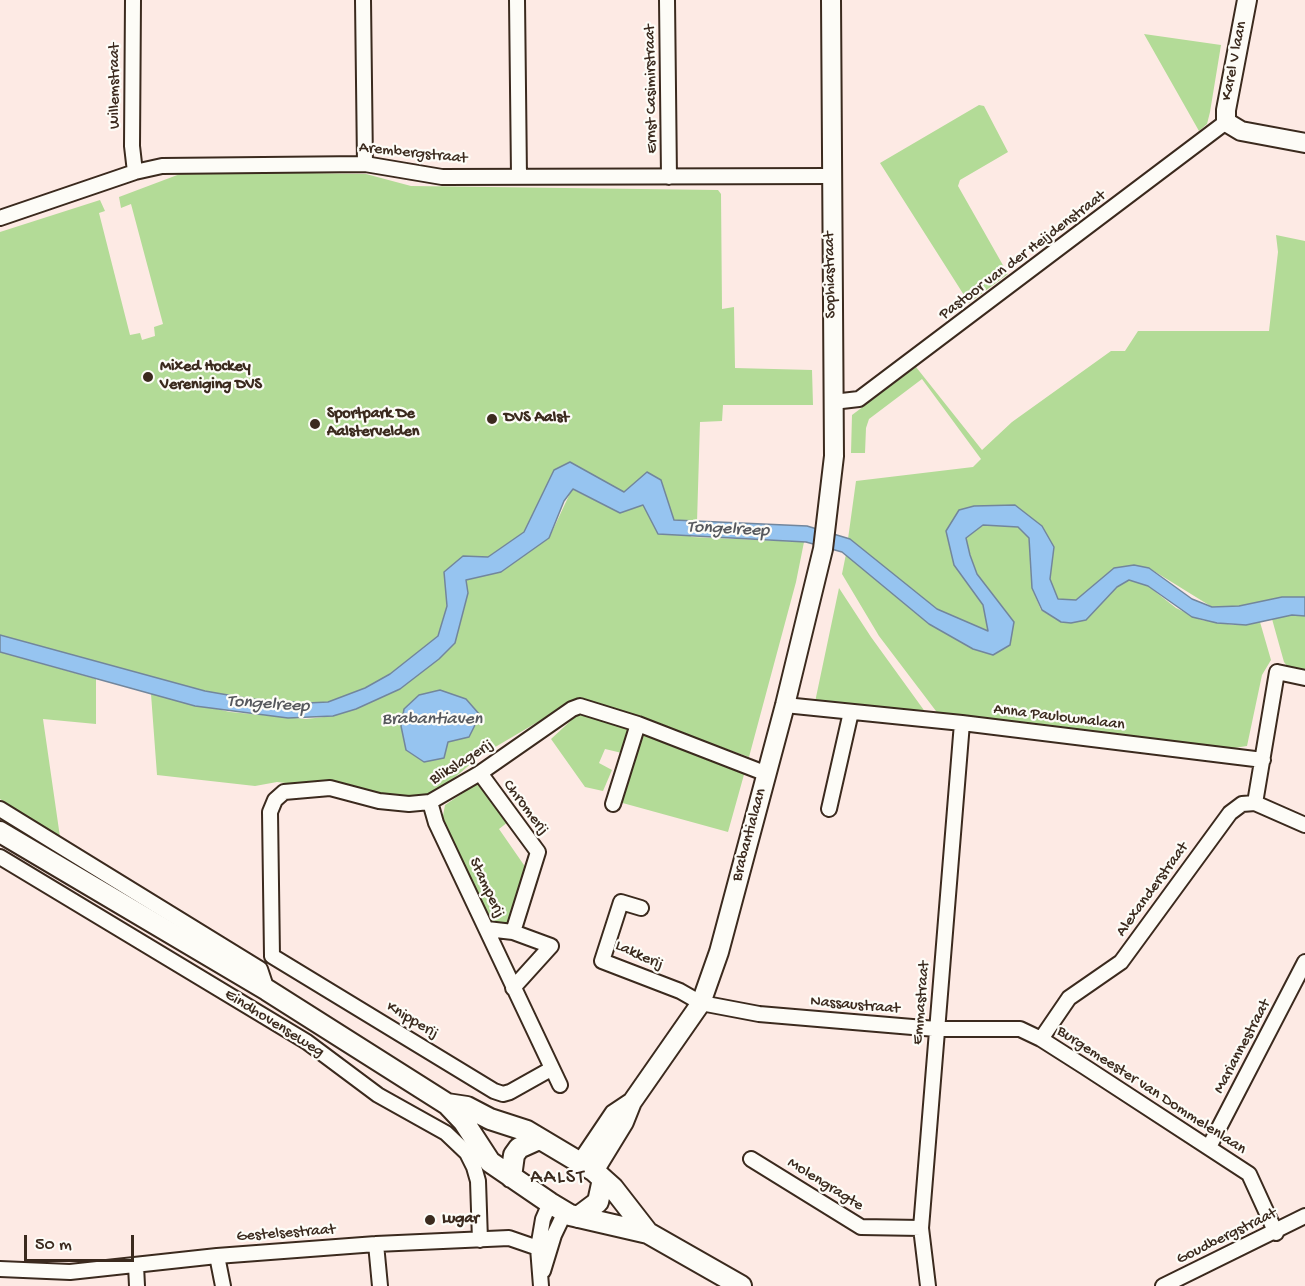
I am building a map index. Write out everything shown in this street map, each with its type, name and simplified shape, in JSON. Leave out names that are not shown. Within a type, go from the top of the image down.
[{"type":"main road","name":"Eindhovenseweg","points":[[0,832],[267,990],[447,1104],[464,1122],[490,1162],[511,1177],[565,1210],[648,1233],[741,1286]]},
{"type":"main road","name":"Eindhovenseweg","points":[[447,1104],[467,1107],[490,1119],[527,1131],[593,1171],[648,1233]]},
{"type":"main road","points":[[511,1177],[514,1155],[519,1148],[539,1139]]},
{"type":"main road","points":[[565,1210],[598,1202],[593,1171]]},
{"type":"street","name":"Willemstraat","points":[[133,0],[132,146],[135,172]]},
{"type":"street","points":[[363,0],[365,164]]},
{"type":"street","points":[[517,0],[519,176]]},
{"type":"street","name":"Ernst Casimirstraat","points":[[668,0],[669,177]]},
{"type":"street","name":"Sophiastraat","points":[[823,549],[834,456],[831,0]]},
{"type":"street","name":"Karel V laan","points":[[1226,122],[1226,110],[1247,0]]},
{"type":"street","points":[[1226,122],[1241,131],[1305,143]]},
{"type":"street","name":"Pastoor van der Heijdenstraat","points":[[834,402],[859,399],[1226,122]]},
{"type":"street","name":"Arembergstraat","points":[[0,218],[135,172],[162,166],[365,164],[442,177],[831,177]]},
{"type":"street","name":"Brabantialaan","points":[[593,1171],[624,1122],[632,1102],[702,1003],[719,952],[767,774],[823,549]]},
{"type":"street","points":[[1305,678],[1277,672],[1255,803],[1305,825]]},
{"type":"street","name":"Anna Paulownalaan","points":[[785,705],[962,723],[1263,760]]},
{"type":"street","name":"Blikslagerij","points":[[272,956],[270,812],[275,800],[284,792],[330,788],[379,801],[409,804],[430,802],[480,774],[572,709],[580,706],[638,724],[767,774]]},
{"type":"street","points":[[829,809],[851,712]]},
{"type":"street","name":"Emmastraat","points":[[928,1286],[921,1228],[962,723]]},
{"type":"street","points":[[613,804],[638,724]]},
{"type":"street","name":"Chromerij","points":[[480,774],[538,852],[513,932]]},
{"type":"street","name":"Stamperij","points":[[430,802],[436,823],[560,1085]]},
{"type":"street","name":"Alexanderstraat","points":[[1041,1039],[1069,998],[1121,962],[1230,813],[1242,804],[1255,803]]},
{"type":"street","points":[[0,809],[260,969],[272,956]]},
{"type":"street","name":"Eindhovenseweg","points":[[0,857],[307,1042],[378,1095],[446,1133],[467,1153],[478,1182],[480,1240]]},
{"type":"street","name":"Lakkerij","points":[[641,908],[621,902],[602,962],[680,991],[702,1003]]},
{"type":"street","points":[[487,929],[513,932],[551,946],[513,988]]},
{"type":"street","name":"Knipperij","points":[[272,956],[503,1094],[551,1069]]},
{"type":"street","name":"Mariannestraat","points":[[1209,1147],[1305,962]]},
{"type":"street","name":"Eindhovenseweg","points":[[260,969],[267,990]]},
{"type":"street","name":"Nassaustraat","points":[[702,1003],[759,1014],[936,1029],[1020,1029],[1041,1039]]},
{"type":"street","name":"Burgemeester van Dommelenlaan","points":[[1041,1039],[1249,1173],[1276,1233]]},
{"type":"street","name":"Molengragte","points":[[751,1159],[861,1227],[921,1228]]},
{"type":"street","points":[[541,1281],[538,1248],[543,1219],[565,1210]]},
{"type":"street","points":[[541,1281],[554,1235],[565,1210]]},
{"type":"street","name":"Goudbergstraat","points":[[1163,1286],[1276,1233],[1305,1216]]},
{"type":"street","name":"Gestelsestraat","points":[[0,1269],[70,1272],[217,1256],[376,1244],[508,1238],[538,1248]]},
{"type":"street","points":[[376,1244],[380,1286]]},
{"type":"street","points":[[217,1256],[223,1286]]},
{"type":"street","points":[[136,1265],[137,1286]]},
{"type":"green space","points":[[1144,34],[1221,45],[1207,124],[1199,131]]},
{"type":"green space","points":[[979,105],[984,106],[1008,152],[960,180],[958,186],[1008,274],[969,303],[880,163]]},
{"type":"green space","name":"Sportpark De Aalstervelden","points":[[188,171],[366,174],[411,186],[718,190],[721,194],[722,309],[734,307],[735,368],[812,370],[813,405],[723,405],[722,421],[700,422],[697,522],[674,520],[661,480],[624,492],[570,462],[554,470],[524,532],[488,557],[463,556],[445,572],[447,606],[438,636],[390,674],[365,688],[328,702],[307,703],[251,699],[205,691],[0,635],[0,232],[100,200],[105,211],[99,213],[130,335],[140,333],[142,340],[155,336],[154,327],[163,324],[131,204],[121,208],[119,197]]},
{"type":"green space","points":[[1276,235],[1305,241],[1305,597],[1282,597],[1239,606],[1212,607],[1149,568],[1114,568],[1076,600],[1058,599],[1050,579],[1054,547],[1042,526],[974,506],[954,565],[983,605],[988,631],[937,609],[848,539],[856,481],[973,467],[981,459],[922,379],[869,419],[866,428],[865,453],[851,453],[852,415],[916,367],[982,450],[1012,422],[1111,351],[1125,351],[1138,331],[1269,331],[1278,252]]},
{"type":"green space","points":[[572,489],[620,513],[643,504],[692,537],[804,542],[796,582],[749,757],[580,697],[480,756],[433,796],[395,795],[277,782],[255,786],[157,775],[151,694],[230,712],[306,719],[333,716],[356,709],[400,689],[439,659],[466,580],[501,572],[549,538]],"holes":[[[440,690],[466,699],[468,737],[448,742],[444,758],[424,762],[406,750]]]},
{"type":"green space","points":[[983,525],[1018,527],[1029,538],[1032,588],[1041,610],[1061,622],[1086,620],[1117,587],[1129,580],[1148,586],[1176,608],[1201,620],[1234,625],[1260,622],[1271,660],[1262,675],[1247,746],[1228,749],[939,715],[879,636],[842,574],[846,554],[929,624],[973,649],[1014,622],[977,574],[970,555],[966,538]]},
{"type":"green space","points":[[839,588],[871,637],[926,713],[815,702]]},
{"type":"green space","points":[[1292,615],[1305,616],[1305,671],[1288,667],[1284,662],[1272,619]]},
{"type":"green space","points":[[0,652],[96,679],[96,724],[43,719],[60,837],[0,799]]},
{"type":"green space","points":[[577,715],[595,716],[631,729],[622,753],[605,749],[599,763],[612,770],[603,791],[585,787],[551,739]]},
{"type":"green space","points":[[640,732],[745,771],[728,832],[619,802]]},
{"type":"green space","points":[[479,782],[508,822],[499,829],[526,868],[507,924],[488,922],[442,821],[445,805]]},
{"type":"water","name":"Tongelreep","points":[[570,462],[624,492],[647,472],[661,480],[674,520],[807,526],[850,539],[937,609],[988,631],[983,605],[954,565],[946,531],[959,510],[974,506],[1015,505],[1042,526],[1054,547],[1050,579],[1058,599],[1076,600],[1114,568],[1134,565],[1149,568],[1192,599],[1212,607],[1239,606],[1282,597],[1305,597],[1305,616],[1292,615],[1246,625],[1217,623],[1192,617],[1148,586],[1129,580],[1117,587],[1086,620],[1061,622],[1042,610],[1032,588],[1029,538],[1018,527],[983,525],[966,538],[970,555],[977,574],[1014,622],[1010,645],[993,655],[973,649],[929,624],[842,552],[806,542],[658,534],[643,505],[620,513],[573,489],[564,501],[549,538],[501,572],[466,580],[468,593],[455,643],[439,659],[400,689],[356,709],[333,716],[288,718],[195,706],[0,652],[0,635],[205,691],[251,699],[307,703],[328,702],[365,688],[390,674],[438,636],[447,606],[444,572],[463,556],[488,557],[524,532],[554,470]]},
{"type":"water","name":"Brabantiaven","points":[[440,690],[466,699],[480,715],[469,737],[448,742],[444,758],[424,762],[406,750],[401,726],[404,709],[419,695]]},
{"type":"place","name":"Mixed Hockey Vereniging DVS","points":[[148,377]]},
{"type":"place","name":"DVS Aalst","points":[[492,419]]},
{"type":"place","name":"Sportpark De Aalstervelden","points":[[315,424]]},
{"type":"place","name":"Lugar","points":[[430,1220]]},
{"type":"district","name":"AALST","points":[[558,1179]]}]
